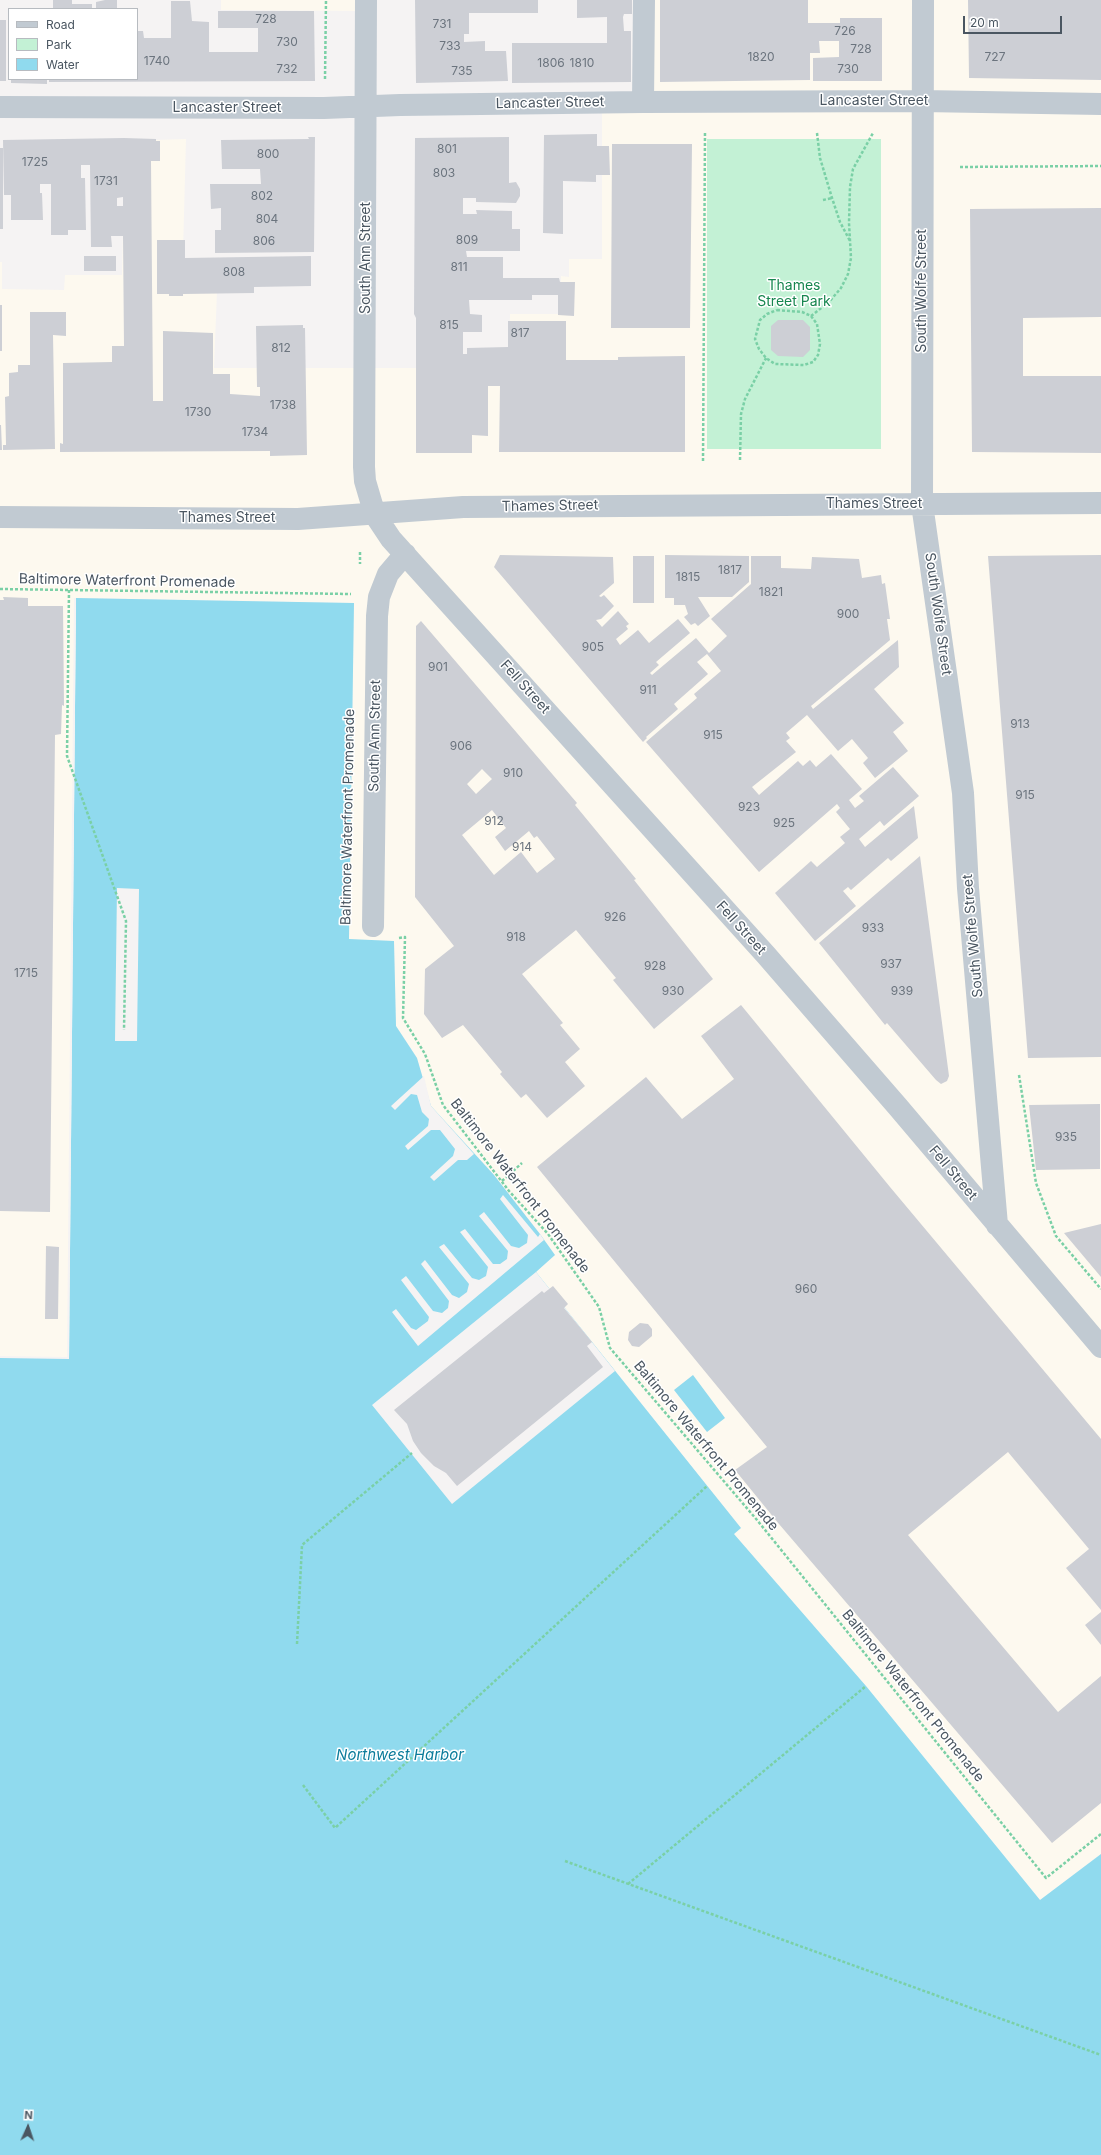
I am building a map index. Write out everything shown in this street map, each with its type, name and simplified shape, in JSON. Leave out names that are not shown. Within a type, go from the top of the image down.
[{"type":"street","name":"South Ann Street","points":[[366,0],[364,467],[365,481],[375,515]]},
{"type":"street","points":[[643,102],[644,0]]},
{"type":"street","name":"South Wolfe Street","points":[[923,0],[922,504],[962,793],[968,888],[997,1226]]},
{"type":"street","name":"Lancaster Street","points":[[0,107],[366,108],[400,105],[922,101],[1101,104]]},
{"type":"street","name":"Thames Street","points":[[0,517],[298,519],[375,515],[418,509],[463,507],[1101,504]]},
{"type":"street","name":"Fell Street","points":[[375,515],[391,539],[766,955],[898,1107],[997,1226],[1101,1347]]},
{"type":"street","name":"South Ann Street","points":[[373,926],[376,616],[379,597],[388,574],[405,554]]},
{"type":"path","points":[[324,81],[326,70],[326,0]]},
{"type":"path","points":[[703,461],[705,132]]},
{"type":"path","points":[[817,133],[820,158],[832,198],[840,222],[851,243]]},
{"type":"path","points":[[811,316],[829,302],[841,288],[848,274],[851,258],[849,193],[853,169],[873,133]]},
{"type":"path","points":[[960,167],[1101,166]]},
{"type":"path","points":[[823,200],[832,198]]},
{"type":"path","points":[[777,310],[802,312],[811,316],[817,324],[820,344],[818,355],[813,362],[804,366],[789,366],[776,364],[766,358],[759,349],[755,339],[760,320],[777,310]]},
{"type":"path","points":[[740,460],[741,420],[745,399],[766,358]]},
{"type":"path","name":"Baltimore Waterfront Promenade","points":[[0,589],[353,594]]},
{"type":"path","points":[[68,590],[68,756],[126,921],[124,1030]]},
{"type":"path","name":"Baltimore Waterfront Promenade","points":[[392,938],[405,938],[403,1018],[425,1054],[443,1105],[502,1181],[548,1234],[599,1307],[610,1348],[757,1520],[1046,1878],[1101,1834]]},
{"type":"path","points":[[1019,1075],[1036,1183],[1056,1236],[1101,1289]]},
{"type":"path","points":[[502,1181],[522,1163]]},
{"type":"path","points":[[297,1644],[302,1545],[412,1453]]},
{"type":"path","points":[[303,1785],[335,1828],[707,1486]]},
{"type":"path","points":[[628,1884],[866,1686]]},
{"type":"path","points":[[565,1861],[1101,2055]]},
{"type":"shaded area","points":[[221,0],[364,0],[364,11],[221,10]]},
{"type":"shaded area","points":[[648,0],[1101,0],[1101,1854],[1040,1900],[866,1686],[734,1534],[741,1528],[536,1272],[555,1255],[494,1175],[431,1106],[417,1058],[396,1026],[394,941],[349,940],[354,603],[76,598],[69,1359],[0,1358],[0,262],[2,262],[2,289],[64,290],[65,275],[122,275],[125,141],[186,139],[182,290],[217,291],[214,368],[449,368],[509,361],[510,314],[560,314],[561,276],[569,277],[569,259],[602,259],[602,111],[646,111]]},
{"type":"green space","name":"Thames Street Park","points":[[707,139],[881,139],[881,449],[707,449]]},
{"type":"water","name":"Northwest Harbor","points":[[76,598],[354,603],[349,939],[394,941],[396,1026],[417,1058],[431,1106],[494,1175],[555,1255],[536,1272],[741,1528],[734,1534],[866,1686],[1040,1900],[1101,1854],[1101,2155],[0,2155],[0,1358],[69,1358]]},
{"type":"water","points":[[693,1375],[725,1418],[707,1432],[674,1390]]},
{"type":"pier","points":[[74,598],[76,598],[69,1359],[0,1358],[0,1356],[67,1357]]},
{"type":"pier","points":[[117,888],[139,889],[137,1041],[115,1041]]},
{"type":"pier","points":[[424,1076],[431,1106],[474,1154],[467,1160],[458,1160],[434,1181],[430,1177],[453,1156],[455,1149],[440,1130],[431,1130],[408,1150],[405,1146],[428,1126],[429,1119],[422,1112],[417,1095],[411,1094],[395,1110],[391,1106]]},
{"type":"pier","points":[[503,1195],[538,1237],[540,1234],[544,1240],[418,1346],[392,1312],[396,1309],[411,1328],[416,1330],[428,1321],[429,1317],[401,1280],[406,1276],[433,1311],[442,1313],[448,1308],[449,1301],[421,1264],[425,1260],[452,1295],[459,1298],[467,1292],[469,1284],[439,1247],[444,1244],[472,1278],[479,1280],[486,1276],[488,1267],[460,1232],[465,1229],[493,1264],[500,1264],[507,1259],[508,1251],[479,1216],[484,1212],[511,1246],[519,1248],[527,1243],[528,1235],[500,1199]]},
{"type":"pier","points":[[536,1272],[615,1371],[452,1504],[372,1405]]},
{"type":"building","points":[[53,0],[72,0],[72,4],[92,4],[92,8],[53,8]]},
{"type":"building","points":[[117,0],[117,8],[96,8],[96,2]]},
{"type":"building","points":[[415,0],[538,0],[538,13],[469,13],[469,34],[464,34],[464,42],[485,41],[485,51],[506,51],[508,81],[416,83]]},
{"type":"building","points":[[577,0],[632,0],[632,14],[624,14],[623,17],[624,31],[631,31],[631,82],[512,83],[512,43],[607,43],[607,17],[577,18]]},
{"type":"building","points":[[660,0],[808,0],[808,23],[840,23],[840,18],[882,18],[882,81],[813,81],[813,58],[839,57],[839,41],[819,41],[820,53],[810,53],[810,80],[660,82]]},
{"type":"building","points":[[968,0],[1101,0],[1101,80],[969,78]]},
{"type":"building","points":[[171,1],[190,1],[192,21],[209,22],[209,52],[258,52],[258,28],[218,28],[218,11],[314,11],[315,81],[49,82],[49,80],[138,80],[138,31],[143,31],[144,38],[171,38]]},
{"type":"building","points":[[0,20],[6,20],[6,81],[0,81]]},
{"type":"building","points":[[11,80],[47,80],[47,84],[11,83]]},
{"type":"building","points":[[597,134],[597,146],[609,146],[610,175],[596,175],[596,182],[563,181],[563,234],[543,233],[544,135]]},
{"type":"building","points":[[308,137],[315,137],[314,252],[215,253],[215,230],[221,230],[221,208],[211,209],[210,184],[261,184],[260,169],[222,169],[221,140],[309,139]]},
{"type":"building","points":[[509,137],[509,183],[516,182],[520,189],[520,196],[516,203],[476,202],[476,198],[463,198],[463,214],[477,214],[476,210],[512,211],[512,229],[520,229],[520,251],[466,251],[467,257],[503,257],[503,278],[559,278],[560,282],[575,282],[574,316],[558,315],[558,295],[532,295],[532,300],[469,300],[470,314],[482,315],[482,332],[463,332],[463,354],[467,354],[467,348],[508,347],[508,321],[566,321],[566,360],[618,360],[618,357],[685,356],[685,452],[499,452],[500,386],[488,386],[488,436],[472,435],[472,453],[416,453],[416,318],[414,314],[415,138]]},
{"type":"building","points":[[124,138],[156,139],[156,141],[160,141],[160,161],[151,161],[153,401],[163,401],[163,331],[213,333],[213,374],[230,374],[230,394],[260,396],[260,387],[257,387],[256,326],[303,325],[303,328],[305,328],[307,455],[270,456],[270,451],[60,452],[60,443],[63,444],[63,363],[112,362],[112,346],[124,346],[123,236],[111,236],[112,247],[91,247],[90,165],[81,165],[81,178],[85,178],[86,230],[68,230],[68,235],[51,235],[51,184],[40,184],[40,193],[42,193],[43,220],[11,220],[11,195],[4,195],[3,140]],"holes":[[[123,197],[123,206],[117,206],[117,198]]]},
{"type":"building","points":[[612,144],[692,144],[690,328],[611,328]]},
{"type":"building","points":[[0,148],[3,148],[3,229],[0,229]]},
{"type":"building","points":[[1101,208],[1101,317],[1023,318],[1023,376],[1101,376],[1101,453],[972,452],[970,209]]},
{"type":"building","points":[[157,240],[185,240],[185,258],[311,256],[311,286],[254,287],[254,293],[183,294],[183,296],[157,294]]},
{"type":"building","points":[[84,256],[116,256],[116,271],[84,271]]},
{"type":"building","points":[[0,305],[2,305],[2,351],[0,351]]},
{"type":"building","points":[[30,312],[66,312],[66,336],[53,335],[55,449],[3,450],[3,445],[6,445],[5,397],[9,396],[9,373],[18,372],[18,365],[30,365]]},
{"type":"building","points":[[778,320],[803,320],[810,327],[810,350],[803,357],[778,356],[771,350],[771,326]]},
{"type":"building","points":[[1,425],[2,450],[0,450]]},
{"type":"building","points":[[500,555],[613,557],[614,583],[599,596],[601,597],[604,595],[614,606],[601,619],[596,620],[602,627],[618,611],[629,624],[626,626],[628,629],[616,639],[620,645],[638,630],[649,643],[678,619],[690,633],[656,662],[659,665],[650,673],[652,675],[696,638],[709,653],[727,636],[711,619],[751,584],[751,556],[781,556],[781,568],[811,569],[812,557],[859,559],[862,578],[881,575],[882,584],[885,583],[890,619],[887,619],[890,640],[811,706],[813,709],[898,640],[899,667],[874,689],[904,723],[893,732],[908,751],[875,778],[863,763],[868,758],[852,739],[838,751],[807,715],[786,733],[790,738],[786,741],[796,752],[752,787],[759,795],[798,761],[803,766],[810,760],[816,767],[831,754],[862,789],[849,800],[855,808],[864,801],[859,796],[893,767],[919,796],[884,826],[880,821],[859,839],[865,847],[914,806],[918,838],[891,861],[888,858],[851,890],[848,887],[843,891],[856,906],[815,941],[775,893],[811,861],[817,867],[845,843],[840,837],[850,829],[836,812],[840,808],[837,804],[759,872],[646,742],[697,698],[694,694],[721,671],[707,654],[697,662],[708,674],[674,704],[678,709],[646,737],[647,738],[643,742],[494,567]]},
{"type":"building","points":[[665,555],[749,556],[749,582],[732,597],[698,597],[710,616],[698,626],[695,623],[691,625],[684,617],[688,614],[685,605],[674,605],[674,598],[665,598]]},
{"type":"building","points":[[1101,555],[1101,1057],[1028,1058],[988,556]]},
{"type":"building","points":[[633,556],[654,556],[654,603],[633,603]]},
{"type":"building","points":[[3,597],[28,598],[28,606],[63,606],[64,706],[62,705],[61,734],[55,735],[50,1212],[0,1211],[0,600],[4,600]]},
{"type":"building","points":[[421,621],[577,803],[575,805],[636,879],[634,880],[713,979],[654,1029],[613,980],[616,978],[576,930],[522,974],[563,1023],[560,1025],[580,1049],[565,1062],[585,1086],[547,1118],[526,1094],[521,1098],[500,1074],[502,1072],[463,1025],[442,1038],[424,1014],[425,969],[454,946],[415,897],[416,626]],"holes":[[[482,769],[492,779],[476,794],[467,784]],[[492,810],[506,828],[495,837],[505,851],[529,831],[534,838],[537,836],[555,859],[537,873],[521,852],[494,875],[462,835]]]},
{"type":"building","points":[[920,856],[949,1076],[947,1081],[941,1084],[887,1023],[885,1025],[819,943]]},
{"type":"building","points":[[741,1005],[890,1187],[1101,1439],[1101,1610],[1066,1568],[1089,1549],[1008,1452],[908,1535],[1058,1712],[1101,1676],[1101,1803],[1052,1843],[779,1524],[735,1470],[767,1447],[537,1167],[646,1077],[682,1119],[734,1079],[701,1036]]},
{"type":"building","points":[[1100,1104],[1100,1169],[1036,1170],[1029,1105]]},
{"type":"building","points":[[1101,1224],[1101,1277],[1064,1233]]},
{"type":"building","points":[[46,1246],[59,1247],[58,1319],[45,1319]]},
{"type":"building","points":[[553,1286],[568,1304],[564,1308],[592,1342],[587,1346],[603,1367],[457,1486],[446,1473],[434,1466],[421,1453],[413,1441],[407,1424],[394,1410],[542,1291],[544,1293]]},
{"type":"building","points":[[640,1323],[648,1324],[652,1329],[652,1336],[639,1347],[632,1346],[628,1340],[629,1332]]},
{"type":"building","points":[[1101,1612],[1101,1645],[1085,1625]]}]
